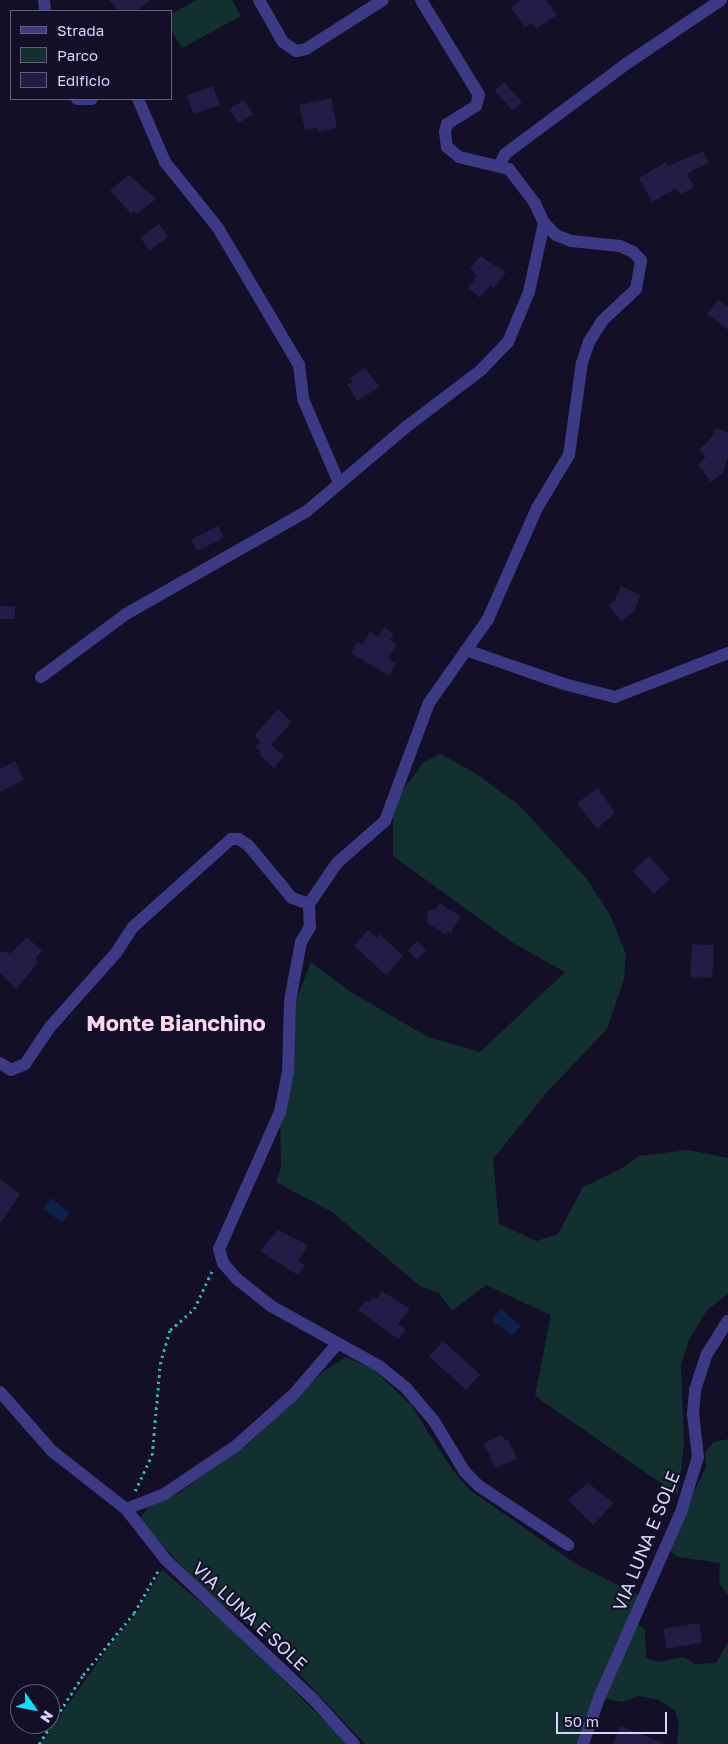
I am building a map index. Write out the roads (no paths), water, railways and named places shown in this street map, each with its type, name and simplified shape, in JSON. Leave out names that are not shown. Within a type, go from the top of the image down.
[{"type":"street","points":[[259,0],[283,42],[296,51],[306,49],[383,0]]},
{"type":"street","points":[[421,0],[480,94],[476,106],[448,124],[445,132],[447,146],[459,157],[477,163],[500,164],[515,176],[534,202],[544,223],[556,235],[571,241],[620,246],[641,260],[641,272],[636,289],[628,299],[602,321],[589,342],[582,363],[569,455],[537,508],[488,619],[429,703],[385,821],[337,863],[309,904],[310,927],[301,942],[290,1001],[288,1072],[280,1112],[219,1249],[224,1263],[237,1279],[271,1306],[337,1344],[375,1362],[406,1388],[434,1422],[465,1472],[479,1486],[568,1546]]},
{"type":"street","points":[[500,164],[505,154],[629,62],[721,0]]},
{"type":"street","points":[[138,100],[165,162],[218,228],[299,365],[303,399],[340,483]]},
{"type":"street","points":[[41,677],[126,614],[307,511],[406,427],[481,370],[508,342],[529,292],[544,223]]},
{"type":"street","points":[[466,650],[564,684],[615,697],[728,653]]},
{"type":"street","points":[[0,1063],[11,1070],[25,1064],[50,1027],[112,958],[139,920],[231,839],[239,839],[248,844],[292,898],[309,904]]},
{"type":"street","name":"VIA LUNA E SOLE","points":[[583,1744],[599,1698],[681,1512],[698,1457],[693,1414],[694,1390],[707,1354],[728,1321]]},
{"type":"street","points":[[126,1510],[163,1496],[237,1445],[294,1394],[337,1344]]},
{"type":"street","name":"VIA LUNA E SOLE","points":[[0,1392],[52,1451],[126,1510],[166,1560],[316,1701],[354,1744]]},
{"type":"water","points":[[51,1198],[70,1213],[62,1223],[43,1208]]},
{"type":"water","points":[[501,1309],[520,1326],[512,1336],[499,1324],[493,1324],[493,1318]]},
{"type":"district","name":"Monte Bianchino","points":[[176,1023]]}]
